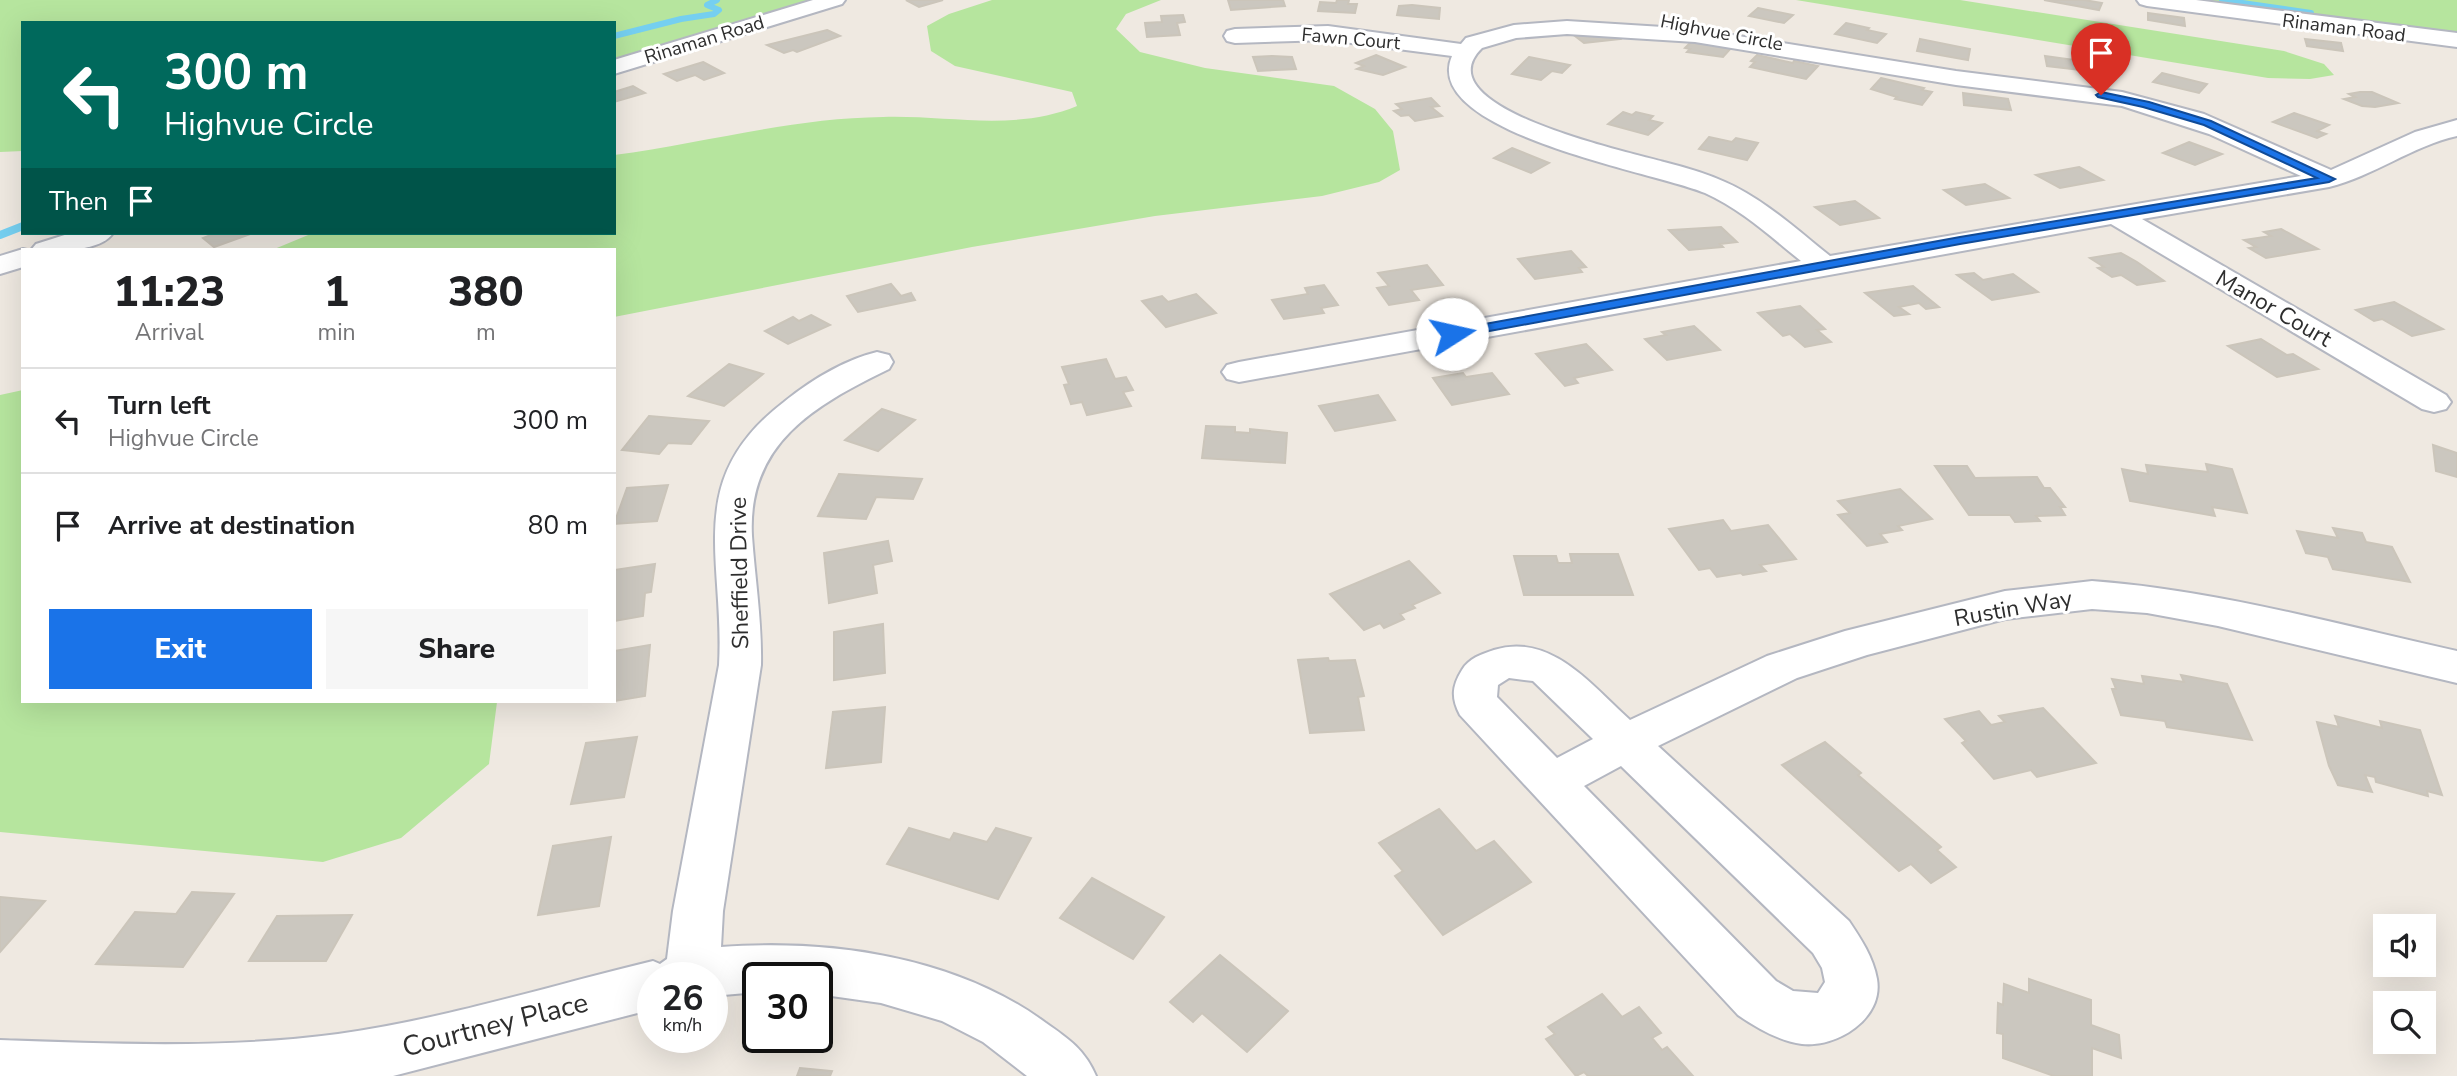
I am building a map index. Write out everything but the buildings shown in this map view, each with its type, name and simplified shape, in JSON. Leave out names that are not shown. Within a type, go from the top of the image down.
[{"type":"street","name":"Rinaman Road","points":[[616,65],[835,0]]},
{"type":"street","name":"Rinaman Road","points":[[2147,0],[2457,40]]},
{"type":"street","name":"Highvue Circle","points":[[1466,51],[1480,39],[1497,31],[1535,20],[1611,16],[1672,21],[1929,74],[2131,101],[2217,127],[2329,179]]},
{"type":"street","name":"Fawn Court","points":[[1235,36],[1328,33],[1466,51]]},
{"type":"street","points":[[1466,51],[1460,68],[1462,82],[1474,97],[1493,112],[1541,134],[1676,172],[1717,188],[1755,211],[1825,266]]},
{"type":"street","points":[[1239,372],[2114,214],[2329,179],[2360,170],[2432,133],[2457,128]]},
{"type":"street","name":"Manor Court","points":[[2114,214],[2434,402]]},
{"type":"street","points":[[52,248],[93,235]]},
{"type":"street","points":[[0,265],[21,259]]},
{"type":"street","name":"Sheffield Drive","points":[[681,962],[698,911],[740,664],[741,629],[733,516],[740,475],[764,438],[795,409],[835,382],[877,362]]},
{"type":"street","name":"Rustin Way","points":[[1551,782],[1744,683],[1824,653],[2005,605],[2063,597],[2147,599],[2218,612],[2457,667]]},
{"type":"street","points":[[1520,662],[1548,670],[1627,743],[1843,951],[1853,976],[1853,985],[1852,992],[1842,1006],[1821,1018],[1808,1021],[1771,1010],[1476,703],[1476,682],[1482,673],[1493,666],[1520,662]]},
{"type":"street","name":"Courtney Place","points":[[728,972],[800,969],[853,975],[921,990],[992,1018],[1068,1076]]},
{"type":"street","name":"Courtney Place","points":[[0,1068],[231,1070],[338,1060],[495,1028],[637,990]]},
{"type":"green space","points":[[0,0],[835,0],[616,66],[616,21],[21,21],[21,151],[0,152]]},
{"type":"green space","points":[[992,0],[1161,0],[1126,14],[1116,29],[1140,52],[1205,68],[1334,86],[1375,109],[1393,131],[1400,170],[1379,182],[1322,196],[1155,216],[972,247],[616,317],[616,248],[277,248],[308,235],[616,235],[616,155],[782,126],[849,118],[1006,120],[1054,114],[1077,106],[1072,92],[955,66],[931,51],[927,26],[949,14]]},
{"type":"green space","points":[[1796,0],[1960,0],[2284,51],[2324,64],[2334,75],[2310,79],[2268,78]]},
{"type":"green space","points":[[2147,0],[2457,0],[2457,40]]},
{"type":"green space","points":[[21,390],[21,703],[497,703],[489,764],[401,838],[323,862],[0,832],[0,395]]},
{"type":"waterway","points":[[616,35],[681,19],[714,14],[719,10],[707,5],[717,0]]},
{"type":"waterway","points":[[2222,0],[2311,13]]},
{"type":"waterway","points":[[0,235],[21,227]]},
{"type":"route","points":[[1452,334],[2056,223],[2329,179],[2208,123],[2145,104],[2101,95]]}]
